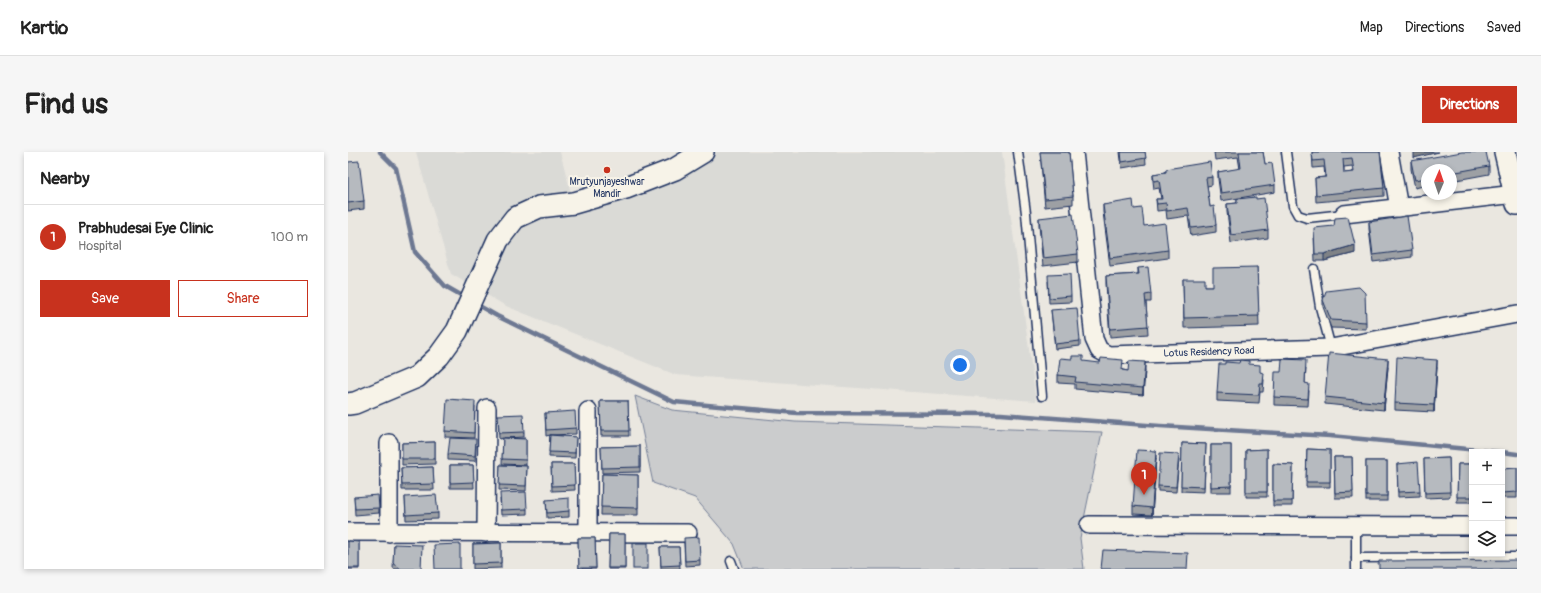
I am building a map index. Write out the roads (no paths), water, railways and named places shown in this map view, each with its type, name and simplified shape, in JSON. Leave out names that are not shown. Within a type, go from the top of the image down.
[{"type":"street","points":[[348,404],[355,403],[417,377],[439,356],[457,331],[498,240],[515,218],[539,207],[574,203],[626,188],[675,169],[703,152]]},
{"type":"street","name":"Lotus Residency Road","points":[[1074,152],[1094,339],[1099,350],[1108,355],[1331,348],[1517,314]]},
{"type":"street","points":[[1389,152],[1399,208]]},
{"type":"street","points":[[1344,214],[1399,208],[1515,190],[1505,152]]},
{"type":"street","points":[[486,533],[487,408]]},
{"type":"street","points":[[588,411],[588,533]]},
{"type":"street","points":[[389,443],[389,532]]},
{"type":"street","points":[[1088,525],[1469,526]]},
{"type":"street","points":[[1505,526],[1517,526]]},
{"type":"street","points":[[348,532],[688,533]]},
{"type":"lane","points":[[1018,152],[1026,213],[1042,396]]},
{"type":"lane","points":[[1286,152],[1293,206],[1298,215],[1307,218],[1344,214]]},
{"type":"lane","points":[[1314,269],[1320,307],[1331,348]]},
{"type":"lane","points":[[1356,526],[1356,569]]},
{"type":"lane","points":[[1356,558],[1517,557]]},
{"type":"waterway","points":[[380,152],[396,168],[415,252],[445,286],[466,298]]},
{"type":"waterway","points":[[474,303],[497,316],[674,402],[797,413],[1001,414],[1160,426],[1330,436],[1469,449]]},
{"type":"waterway","points":[[1505,452],[1517,454]]},
{"type":"place","name":"Mrutyunjayeshwar Mandir","points":[[607,170]]},
{"type":"place","name":"Prabhudesai Eye Clinic","points":[[1144,495]]}]
